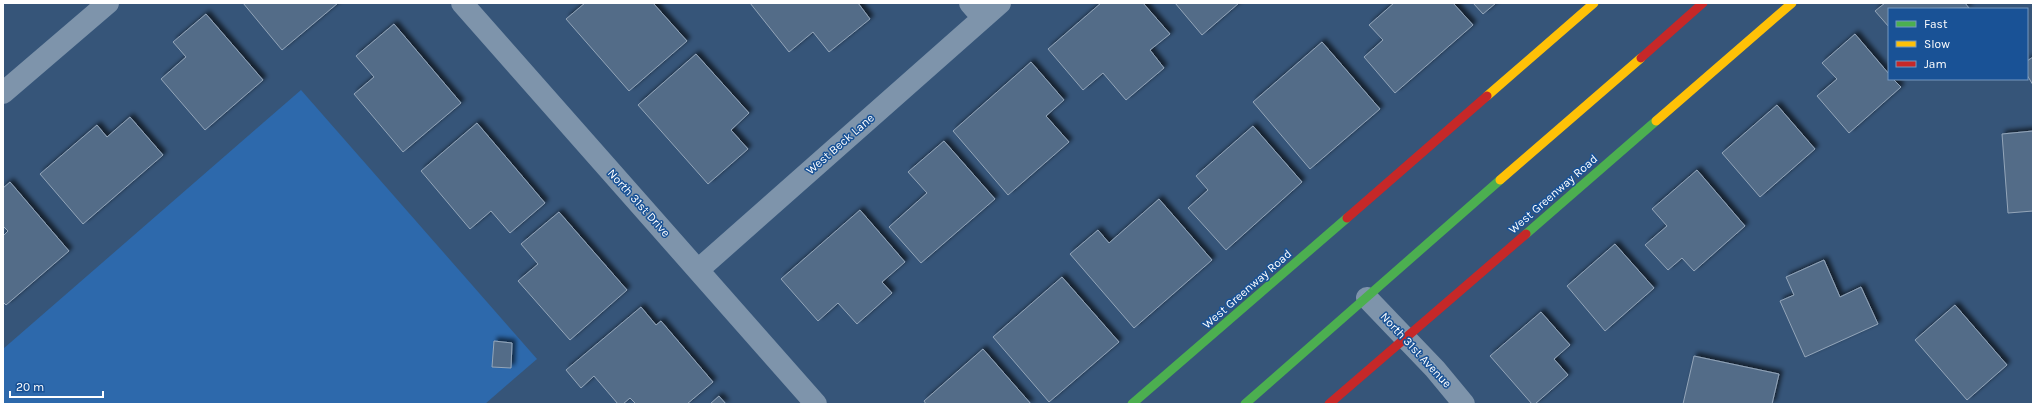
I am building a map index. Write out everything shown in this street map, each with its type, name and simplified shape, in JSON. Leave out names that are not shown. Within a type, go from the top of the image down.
[{"type":"street","points":[[3,93],[108,3]]},
{"type":"street","name":"North 31st Drive","points":[[462,3],[816,404]]},
{"type":"street","name":"West Beck Lane","points":[[698,270],[976,11],[1000,3]]},
{"type":"street","name":"West Greenway Road","points":[[1132,404],[1594,3]]},
{"type":"street","points":[[1245,404],[1703,3]]},
{"type":"street","name":"West Greenway Road","points":[[1329,404],[1792,3]]},
{"type":"street","name":"North 31st Avenue","points":[[1367,298],[1435,369],[1464,404]]},
{"type":"shaded area","points":[[301,90],[537,359],[485,404],[3,404],[3,349]]},
{"type":"building","points":[[243,3],[338,3],[282,50]]},
{"type":"building","points":[[585,3],[653,3],[687,41],[629,91],[566,19]]},
{"type":"building","points":[[750,3],[858,3],[870,19],[829,52],[813,32],[789,52]]},
{"type":"building","points":[[1101,3],[1143,3],[1170,34],[1150,50],[1164,68],[1126,100],[1103,73],[1083,90],[1048,49]]},
{"type":"building","points":[[1175,3],[1239,3],[1202,35]]},
{"type":"building","points":[[1394,3],[1453,3],[1473,25],[1395,93],[1364,57],[1383,40],[1369,25]]},
{"type":"building","points":[[1473,3],[1496,3],[1483,14]]},
{"type":"building","points":[[1885,3],[1965,3],[1969,8],[1888,8],[1888,26],[1875,11]]},
{"type":"building","points":[[206,14],[263,80],[205,130],[161,79],[186,57],[173,42]]},
{"type":"building","points":[[394,24],[461,103],[403,152],[354,94],[374,77],[356,56]]},
{"type":"building","points":[[1855,34],[1888,73],[1888,80],[1894,80],[1901,87],[1849,133],[1817,96],[1837,79],[1822,63]]},
{"type":"building","points":[[1322,42],[1380,109],[1310,169],[1253,102]]},
{"type":"building","points":[[696,54],[749,113],[731,130],[748,149],[708,184],[638,105]]},
{"type":"building","points":[[2033,57],[2033,85],[2028,77],[2028,60]]},
{"type":"building","points":[[1031,62],[1064,100],[1046,116],[1069,142],[1008,195],[953,131]]},
{"type":"building","points":[[1777,105],[1815,149],[1760,197],[1722,153]]},
{"type":"building","points":[[130,117],[163,155],[83,224],[40,174],[97,125],[107,137]]},
{"type":"building","points":[[477,123],[545,203],[510,233],[491,211],[470,229],[421,171]]},
{"type":"building","points":[[1253,126],[1302,182],[1226,250],[1188,208],[1208,190],[1196,176]]},
{"type":"building","points":[[2033,131],[2033,211],[2008,213],[2002,134]]},
{"type":"building","points":[[944,141],[995,199],[921,263],[889,227],[927,193],[908,172]]},
{"type":"building","points":[[1697,170],[1745,226],[1694,271],[1682,258],[1668,270],[1645,245],[1667,226],[1652,209]]},
{"type":"building","points":[[10,182],[69,251],[6,305],[3,302],[3,236],[8,231],[3,226],[3,188]]},
{"type":"building","points":[[1159,199],[1212,260],[1134,328],[1070,254],[1098,230],[1109,243]]},
{"type":"building","points":[[860,210],[905,262],[882,282],[892,293],[857,324],[838,303],[818,321],[781,279]]},
{"type":"building","points":[[559,212],[627,290],[570,340],[518,281],[538,264],[521,244]]},
{"type":"building","points":[[1615,244],[1654,288],[1605,331],[1567,286]]},
{"type":"building","points":[[1824,260],[1840,297],[1861,287],[1878,324],[1805,357],[1780,301],[1794,295],[1786,277]]},
{"type":"building","points":[[1062,277],[1119,342],[1049,402],[993,337]]},
{"type":"building","points":[[1955,305],[2007,365],[1967,400],[1915,340]]},
{"type":"building","points":[[641,307],[656,325],[661,321],[713,382],[687,404],[636,404],[630,398],[623,404],[618,404],[594,376],[581,388],[566,370]]},
{"type":"building","points":[[1541,312],[1570,345],[1554,359],[1568,375],[1535,404],[1532,404],[1490,356]]},
{"type":"building","points":[[494,341],[512,343],[511,368],[492,367]]},
{"type":"building","points":[[983,349],[1031,404],[926,404],[924,401]]},
{"type":"building","points":[[1694,356],[1779,374],[1772,404],[1683,404]]},
{"type":"building","points":[[719,396],[726,404],[710,404]]},
{"type":"traffic: fast","points":[[1526,234],[1656,121]]},
{"type":"traffic: fast","points":[[1245,404],[1500,180]]},
{"type":"traffic: fast","points":[[1132,404],[1347,218]]},
{"type":"traffic: slow","points":[[1487,96],[1594,3]]},
{"type":"traffic: slow","points":[[1656,121],[1792,3]]},
{"type":"traffic: slow","points":[[1500,180],[1641,58]]},
{"type":"traffic: jam","points":[[1641,58],[1703,3]]},
{"type":"traffic: jam","points":[[1347,218],[1487,96]]},
{"type":"traffic: jam","points":[[1329,404],[1526,234]]}]
